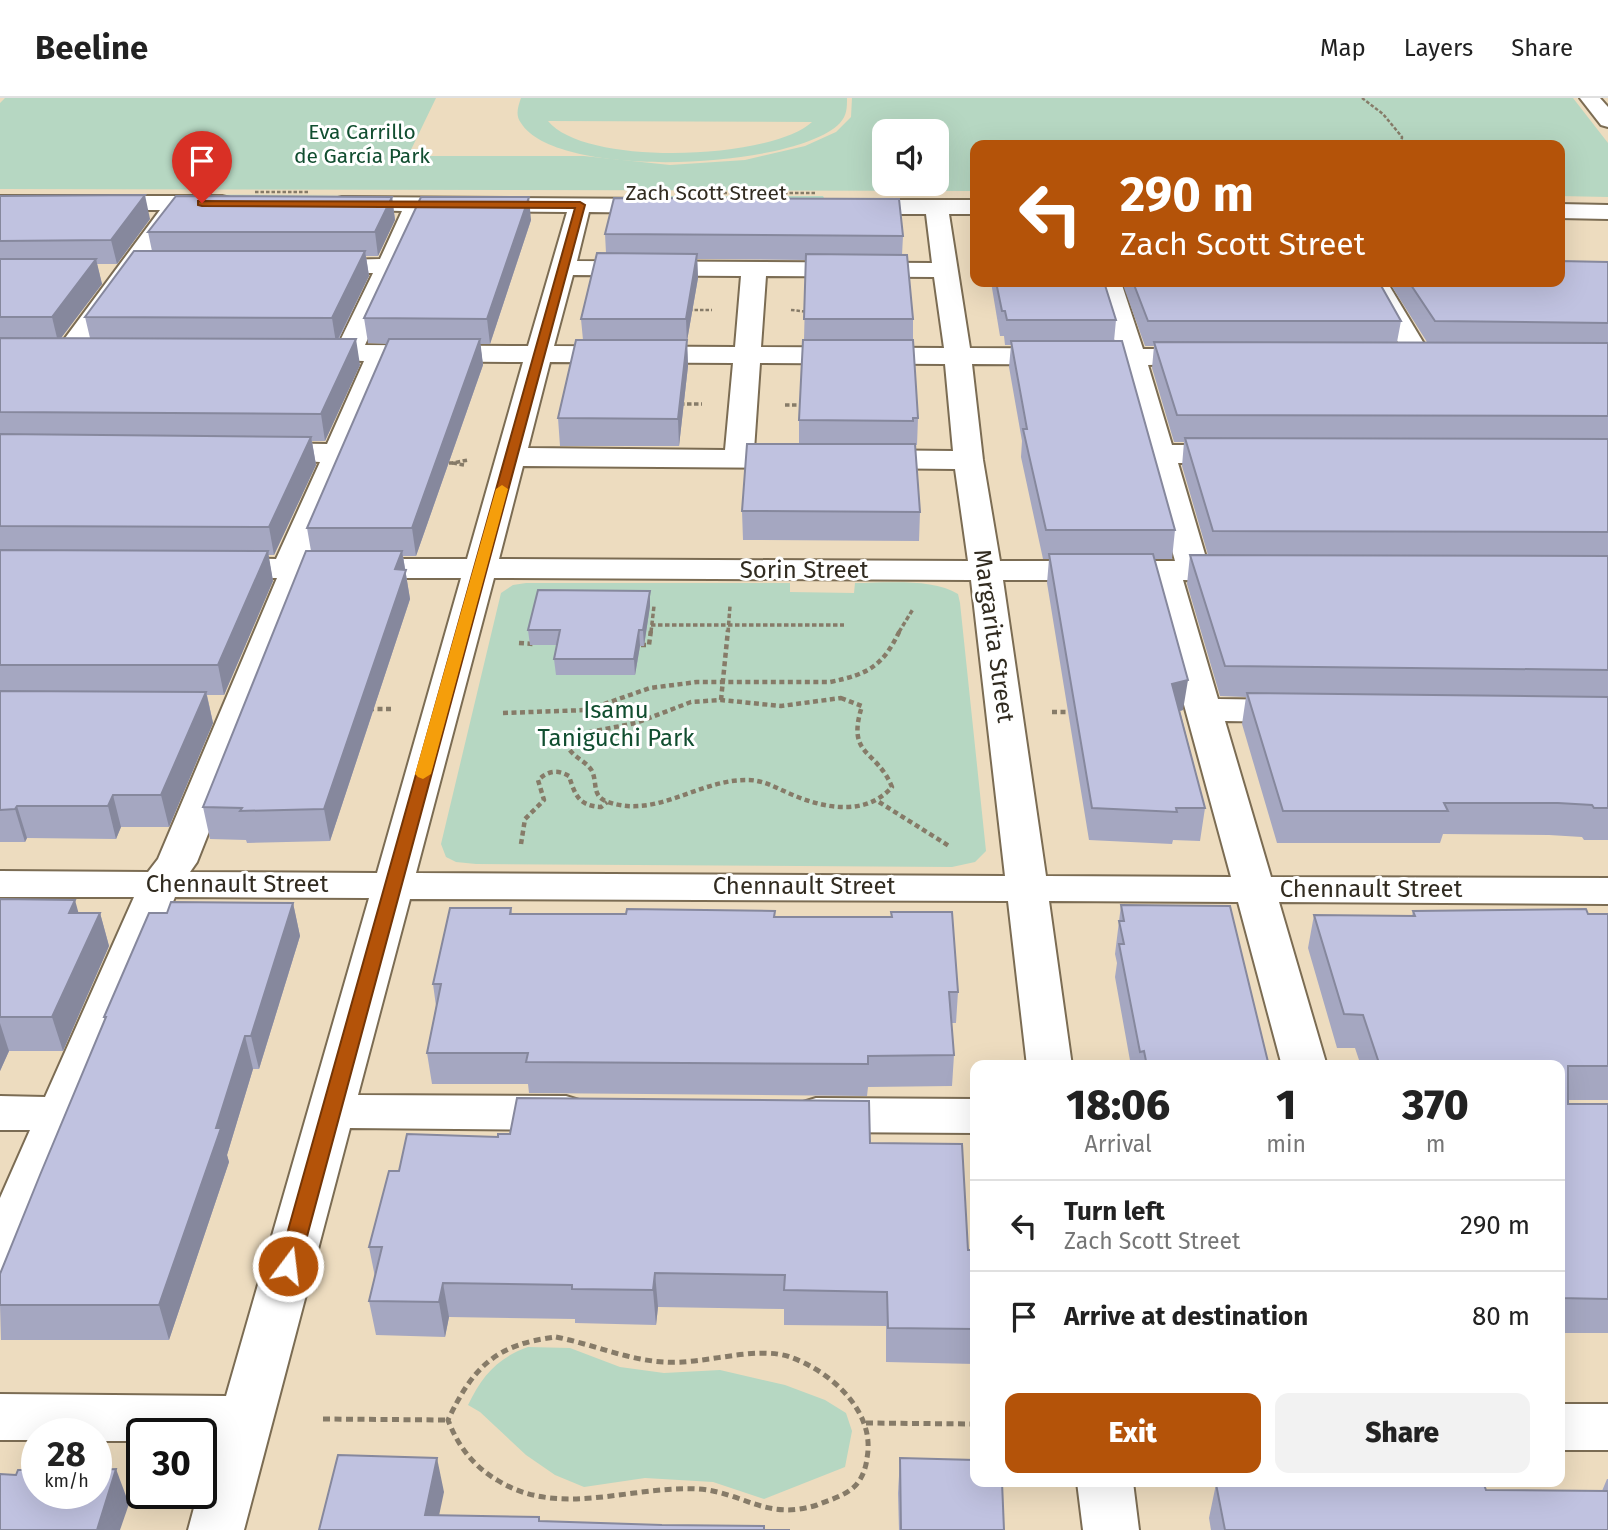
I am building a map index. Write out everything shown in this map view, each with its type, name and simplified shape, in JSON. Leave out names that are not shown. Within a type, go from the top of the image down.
[{"type":"street","points":[[1590,98],[1608,121]]},
{"type":"street","name":"Zach Scott Street","points":[[322,204],[580,205],[683,199]]},
{"type":"street","name":"Zach Scott Street","points":[[822,200],[970,207]]},
{"type":"street","points":[[0,203],[243,204]]},
{"type":"street","points":[[67,353],[177,203]]},
{"type":"street","points":[[348,354],[417,204]]},
{"type":"street","points":[[216,1530],[580,205]]},
{"type":"street","name":"Margarita Street","points":[[936,207],[958,356],[968,460],[1028,887],[1049,1060]]},
{"type":"street","points":[[1565,211],[1608,212]]},
{"type":"street","points":[[288,266],[389,265]]},
{"type":"street","points":[[97,274],[157,266]]},
{"type":"street","points":[[563,268],[945,270]]},
{"type":"street","points":[[739,458],[754,270]]},
{"type":"street","points":[[1111,287],[1159,454],[1205,710],[1252,888],[1303,1060]]},
{"type":"street","points":[[1379,287],[1419,357]]},
{"type":"street","points":[[40,353],[94,353]]},
{"type":"street","points":[[281,353],[1228,357]]},
{"type":"street","points":[[0,1254],[160,884],[177,862],[225,709],[293,568],[381,354]]},
{"type":"street","points":[[1391,357],[1446,357]]},
{"type":"street","points":[[229,452],[339,453]]},
{"type":"street","points":[[1159,454],[1255,454]]},
{"type":"street","points":[[510,457],[968,460]]},
{"type":"street","name":"Sorin Street","points":[[192,568],[1276,572]]},
{"type":"street","points":[[1205,710],[1324,711]]},
{"type":"street","name":"Chennault Street","points":[[0,884],[1608,891]]},
{"type":"street","points":[[331,1111],[611,1113]]},
{"type":"street","points":[[0,1113],[59,1114]]},
{"type":"street","points":[[779,1115],[970,1116]]},
{"type":"street","points":[[0,1417],[247,1419]]},
{"type":"street","points":[[1565,1426],[1608,1427]]},
{"type":"street","points":[[1106,1487],[1111,1530]]},
{"type":"path","points":[[1362,98],[1383,114],[1402,140]]},
{"type":"path","name":"Zach Scott Street","points":[[683,199],[822,200]]},
{"type":"path","points":[[441,463],[468,463]]},
{"type":"path","points":[[636,645],[649,645],[654,598]]},
{"type":"path","points":[[721,700],[731,598]]},
{"type":"path","points":[[503,713],[579,711],[610,704],[647,689],[723,679],[787,684],[854,676],[884,661],[892,652],[904,619],[921,604]]},
{"type":"path","points":[[652,625],[844,625]]},
{"type":"path","points":[[519,643],[545,644]]},
{"type":"path","points":[[841,698],[862,706],[856,727],[859,745],[888,774],[892,787],[885,799],[879,802],[863,807],[818,805],[766,783],[749,780],[716,784],[668,803],[639,806],[607,802],[597,797],[593,790],[595,777],[591,768],[570,753],[569,749],[574,739],[590,732],[636,723],[691,702],[721,700],[781,706],[841,698]]},
{"type":"path","points":[[366,709],[393,709]]},
{"type":"path","points":[[1052,712],[1076,712]]},
{"type":"path","points":[[521,844],[525,819],[544,800],[538,780],[544,774],[561,771],[569,776],[572,794],[585,804],[601,807],[607,802]]},
{"type":"path","points":[[879,802],[950,846]]},
{"type":"path","points":[[556,1337],[662,1362],[697,1362],[758,1353],[779,1353],[820,1373],[849,1399],[866,1423],[867,1462],[855,1486],[833,1499],[803,1509],[772,1510],[719,1492],[685,1489],[650,1490],[578,1500],[544,1499],[516,1493],[471,1461],[455,1442],[448,1420],[466,1384],[480,1366],[518,1342],[556,1337]]},
{"type":"path","points":[[323,1419],[448,1420]]},
{"type":"path","points":[[866,1423],[970,1424]]},
{"type":"green space","name":"Eva Carrillo de García Park","points":[[5,98],[436,98],[408,156],[584,156],[670,165],[745,160],[805,146],[836,132],[851,117],[852,98],[1573,98],[1608,143],[1608,197],[1565,196],[1565,140],[970,140],[970,191],[949,191],[949,119],[872,119],[872,191],[0,189],[0,103]]},
{"type":"green space","points":[[521,98],[847,98],[846,111],[840,123],[815,139],[777,151],[729,159],[678,162],[626,161],[580,154],[543,142],[519,120]],"holes":[[[548,121],[812,122],[790,135],[759,144],[720,151],[678,153],[637,152],[599,146],[568,136]]]},
{"type":"green space","points":[[0,194],[370,195],[0,197]]},
{"type":"green space","points":[[823,196],[824,198],[632,198]]},
{"type":"green space","name":"Isamu Taniguchi Park","points":[[790,583],[790,592],[854,593],[855,583],[922,583],[958,594],[986,851],[975,862],[952,867],[476,864],[456,862],[446,857],[441,844],[501,593],[513,585]]},
{"type":"green space","points":[[528,1347],[570,1348],[620,1367],[664,1373],[720,1370],[785,1385],[825,1400],[846,1413],[852,1431],[845,1467],[764,1499],[713,1482],[645,1478],[584,1487],[555,1475],[526,1455],[480,1412],[468,1405],[492,1369],[517,1351]]},
{"type":"building","points":[[145,195],[111,240],[0,241],[0,196]]},
{"type":"building","points":[[176,196],[392,197],[375,232],[148,232]]},
{"type":"building","points":[[421,197],[529,197],[487,319],[364,318]]},
{"type":"building","points":[[614,198],[899,199],[903,236],[605,234]]},
{"type":"building","points":[[134,251],[365,251],[332,318],[85,317]]},
{"type":"building","points":[[597,253],[697,254],[686,319],[581,319]]},
{"type":"building","points":[[806,254],[907,255],[913,319],[804,319]]},
{"type":"building","points":[[0,259],[96,259],[52,317],[0,317]]},
{"type":"building","points":[[1565,261],[1608,262],[1608,323],[1435,321],[1412,287],[1565,287]]},
{"type":"building","points":[[997,287],[1106,287],[1116,320],[1007,320],[1005,311],[1002,311]]},
{"type":"building","points":[[1135,287],[1382,287],[1401,321],[1148,321]]},
{"type":"building","points":[[0,338],[356,339],[321,414],[0,412]]},
{"type":"building","points":[[389,339],[480,339],[412,528],[307,528]]},
{"type":"building","points":[[576,340],[687,340],[678,419],[558,418]]},
{"type":"building","points":[[803,340],[913,340],[918,418],[913,418],[913,421],[799,420]]},
{"type":"building","points":[[1011,341],[1122,341],[1175,530],[1046,530],[1023,429],[1027,429]]},
{"type":"building","points":[[1154,342],[1608,343],[1608,416],[1177,415]]},
{"type":"building","points":[[0,434],[311,437],[269,527],[0,526]]},
{"type":"building","points":[[1185,438],[1608,439],[1608,532],[1213,531]]},
{"type":"building","points":[[747,444],[915,444],[920,512],[742,511]]},
{"type":"building","points":[[0,550],[268,551],[218,665],[0,665]]},
{"type":"building","points":[[306,551],[402,551],[395,569],[406,570],[324,809],[240,811],[242,808],[203,807]]},
{"type":"building","points":[[1049,554],[1153,554],[1188,680],[1172,684],[1205,808],[1176,808],[1177,812],[1092,808]]},
{"type":"building","points":[[1190,555],[1608,556],[1608,670],[1225,666]]},
{"type":"building","points":[[538,590],[650,591],[643,630],[639,630],[634,659],[554,659],[560,630],[528,630]]},
{"type":"building","points":[[0,691],[206,692],[161,795],[113,795],[108,806],[17,806],[15,809],[0,810]]},
{"type":"building","points":[[1247,693],[1608,697],[1608,808],[1558,803],[1444,803],[1448,811],[1283,811]]},
{"type":"building","points":[[0,899],[75,900],[69,913],[100,913],[52,1017],[0,1017]]},
{"type":"building","points":[[171,902],[293,903],[251,1036],[245,1036],[216,1128],[221,1128],[159,1305],[0,1305],[0,1274],[104,1017],[149,913],[167,913]]},
{"type":"building","points":[[1121,905],[1230,906],[1268,1060],[1146,1060],[1144,1051],[1140,1052],[1119,944],[1124,944],[1119,921],[1124,921]]},
{"type":"building","points":[[450,908],[511,908],[510,914],[626,914],[627,909],[775,911],[774,917],[892,917],[891,912],[952,912],[958,992],[949,992],[954,1055],[868,1056],[868,1064],[526,1062],[528,1053],[427,1053],[441,984],[433,984]]},
{"type":"building","points":[[1586,909],[1588,914],[1608,914],[1608,1066],[1568,1066],[1568,1104],[1608,1104],[1608,1299],[1565,1298],[1565,1060],[1378,1060],[1363,1015],[1344,1014],[1314,915],[1415,916],[1413,911]]},
{"type":"building","points":[[517,1098],[869,1101],[870,1143],[962,1144],[970,1250],[970,1329],[888,1328],[887,1292],[784,1290],[785,1275],[655,1273],[653,1290],[572,1289],[572,1285],[443,1283],[439,1302],[369,1301],[382,1247],[369,1247],[389,1171],[399,1171],[407,1134],[498,1137],[498,1134],[510,1134]]},
{"type":"building","points":[[338,1455],[437,1458],[425,1515],[539,1517],[539,1521],[662,1525],[764,1526],[764,1530],[319,1530]]},
{"type":"building","points":[[900,1458],[970,1460],[970,1487],[1002,1487],[1004,1530],[901,1530]]},
{"type":"building","points":[[18,1470],[21,1470],[21,1509],[104,1509],[97,1530],[0,1530],[0,1474],[16,1475]]},
{"type":"building","points":[[1217,1487],[1485,1487],[1486,1490],[1608,1491],[1608,1530],[1225,1530]]},
{"type":"slow traffic","points":[[423,774],[502,489]]},
{"type":"route","points":[[202,203],[580,205],[288,1266]]}]
